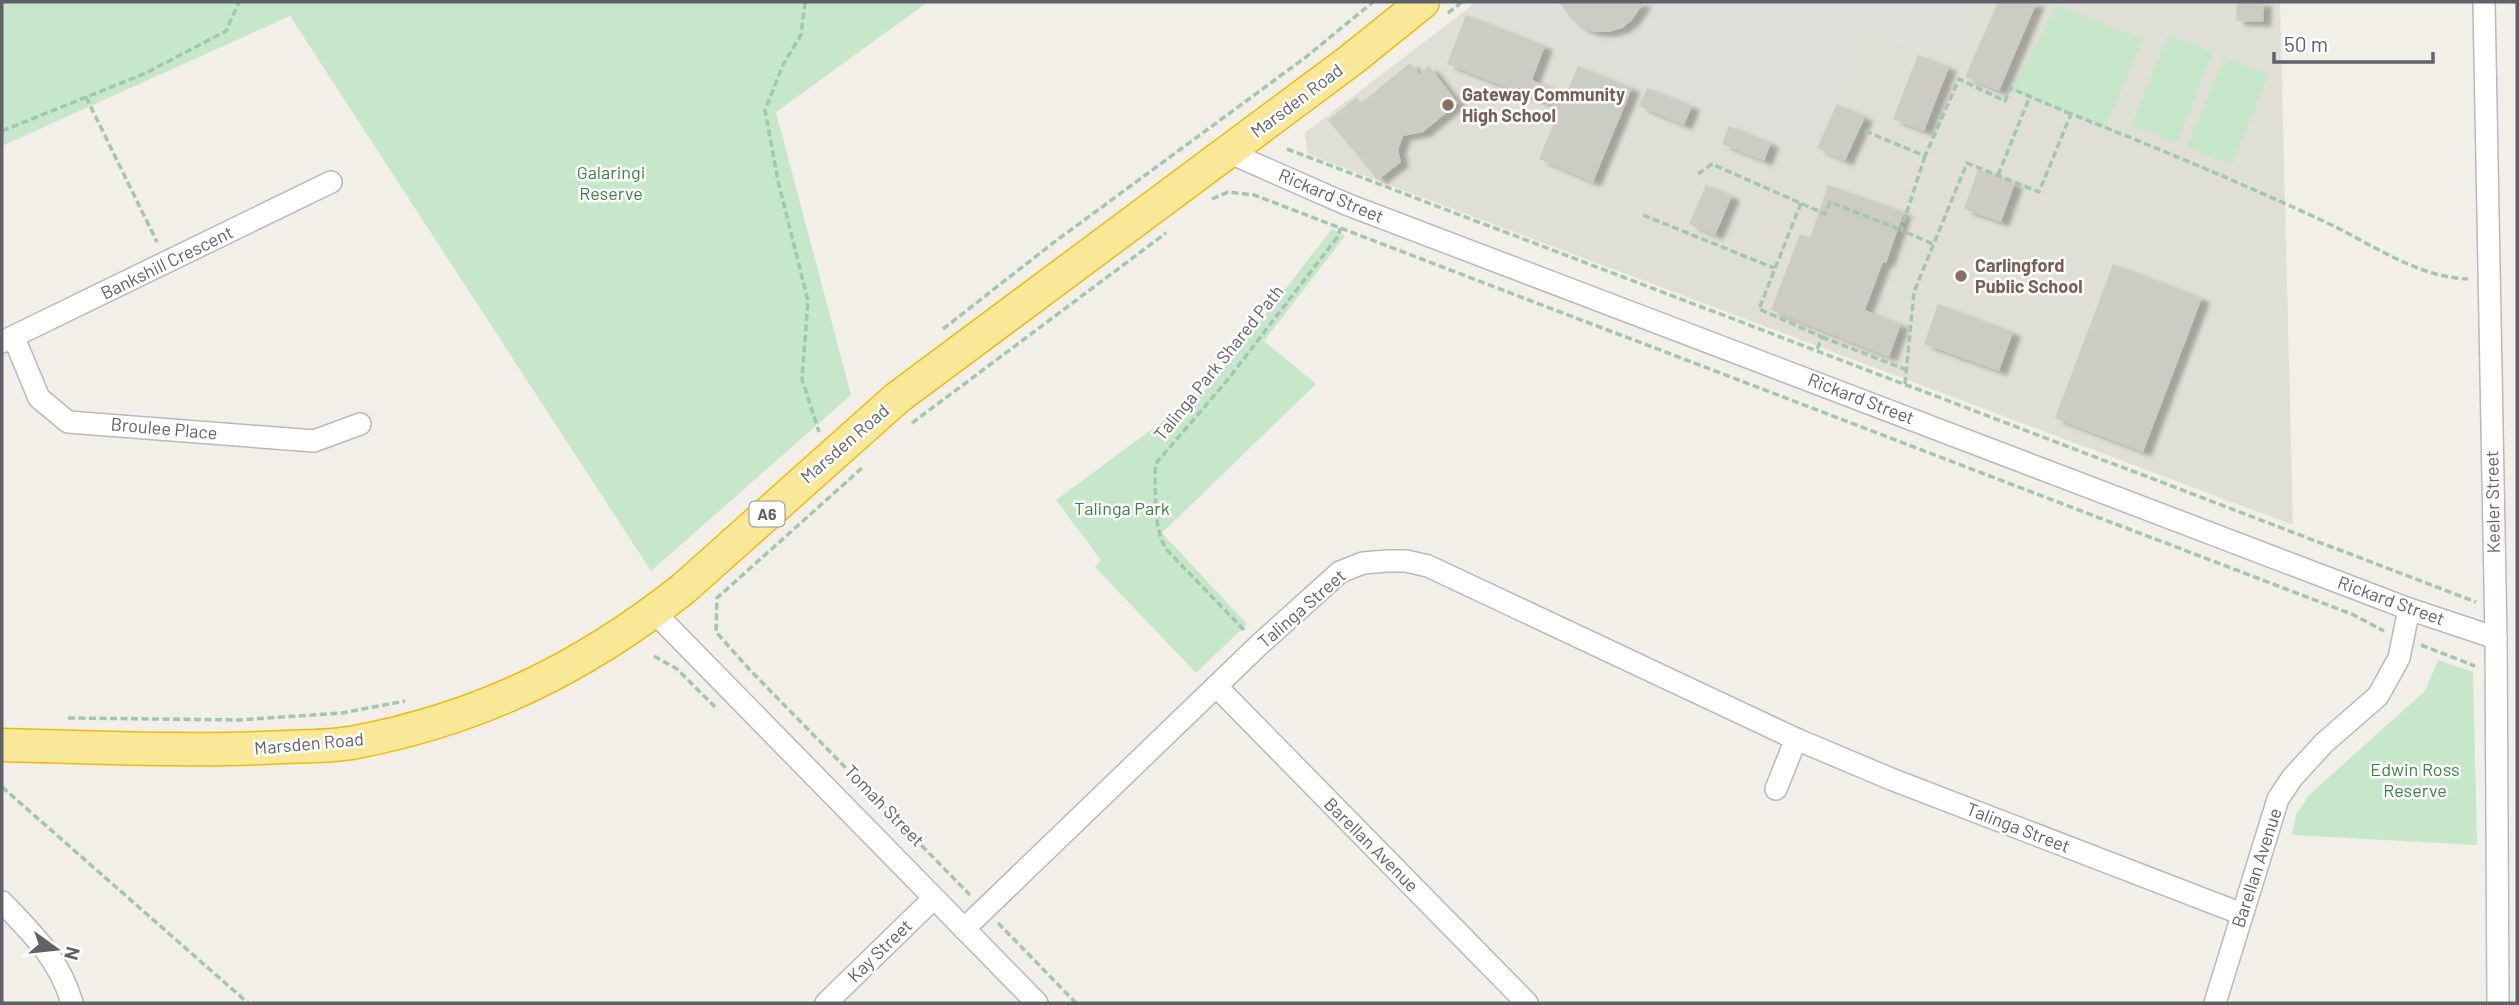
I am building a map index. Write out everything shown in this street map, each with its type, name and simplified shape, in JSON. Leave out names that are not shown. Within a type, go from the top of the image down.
[{"type":"highway","name":"Marsden Road","points":[[2,745],[244,749],[354,743],[495,703],[591,655],[683,589],[818,442],[897,398],[1351,60],[1431,11]]},
{"type":"street","name":"Keeler Street","points":[[2484,2],[2496,638],[2498,1003]]},
{"type":"street","name":"Rickard Street","points":[[1228,152],[1346,204],[2409,609],[2496,638]]},
{"type":"street","name":"Bankshill Crescent","points":[[8,340],[331,182]]},
{"type":"street","name":"Broulee Place","points":[[8,340],[39,398],[68,422],[314,441],[359,424]]},
{"type":"street","name":"Talinga Street","points":[[964,929],[1340,572],[1363,563],[1406,561],[1428,566],[1459,579],[1550,625],[1796,739],[1891,779],[2242,914]]},
{"type":"street","name":"Barellan Avenue","points":[[2215,1003],[2278,799],[2292,778],[2325,743],[2378,696],[2399,658],[2409,609]]},
{"type":"street","name":"Tomah Street","points":[[654,612],[1037,1003]]},
{"type":"street","name":"Barellan Avenue","points":[[1216,687],[1527,1003]]},
{"type":"street","points":[[1776,789],[1796,739]]},
{"type":"street","name":"Kay Street","points":[[826,1003],[933,899]]},
{"type":"street","points":[[2,902],[40,941],[57,964],[72,1003]]},
{"type":"path","points":[[2,131],[146,73],[226,31],[239,2]]},
{"type":"path","points":[[805,2],[801,35],[783,65],[765,110],[778,181],[808,301],[802,379],[818,442]]},
{"type":"path","name":"Marsden Road","points":[[936,334],[1053,243],[1306,57],[1373,2]]},
{"type":"path","points":[[1431,11],[1462,2]]},
{"type":"path","points":[[1901,230],[1925,156],[1959,79],[2005,101],[2010,88],[2030,96],[2289,205],[2353,234],[2409,264],[2456,278],[2488,280]]},
{"type":"path","points":[[1998,176],[2030,96]]},
{"type":"path","points":[[86,97],[168,263]]},
{"type":"path","points":[[1905,384],[1914,292],[1967,163],[2039,192],[2071,114]]},
{"type":"path","points":[[1865,131],[1925,156]]},
{"type":"path","points":[[1288,142],[1290,156]]},
{"type":"path","name":"Rickard Street","points":[[1287,149],[2478,603]]},
{"type":"path","points":[[1698,174],[1712,164],[1825,214],[1830,202],[1934,244]]},
{"type":"path","name":"Rickard Street","points":[[1212,199],[1228,192],[1254,195],[2354,615],[2373,626],[2474,666]]},
{"type":"path","points":[[1801,203],[1759,309],[1907,370]]},
{"type":"path","points":[[1643,215],[1774,268]]},
{"type":"path","name":"Talinga Park Shared Path","points":[[1246,632],[1166,549],[1161,540],[1158,530],[1155,471],[1157,462],[1225,383],[1339,235],[1341,222]]},
{"type":"path","name":"Marsden Road","points":[[909,425],[1170,230]]},
{"type":"path","points":[[1817,350],[1822,337]]},
{"type":"path","name":"Marsden Road","points":[[818,442],[828,422]]},
{"type":"path","name":"Marsden Road","points":[[717,598],[867,463]]},
{"type":"path","name":"Tomah Street","points":[[717,598],[716,632],[1076,1003]]},
{"type":"path","points":[[653,656],[677,669],[715,707]]},
{"type":"path","name":"Marsden Road","points":[[62,718],[238,720],[342,713],[408,701]]},
{"type":"path","points":[[2,787],[248,1003]]},
{"type":"shaded area","points":[[1475,2],[1973,2],[1948,61],[1862,27],[1808,155],[1466,10]]},
{"type":"shaded area","name":"Carlingford Public School","points":[[1973,2],[2280,2],[2293,525],[1315,157],[1308,153],[1306,147],[1305,133],[1466,10],[1808,154],[1862,27],[1948,61]]},
{"type":"green space","name":"Galaringi Reserve","points":[[2,2],[928,2],[776,112],[851,395],[651,571],[290,16],[2,146]]},
{"type":"green space","points":[[2056,5],[2143,39],[2106,127],[2012,91]]},
{"type":"green space","points":[[2168,34],[2213,52],[2177,143],[2132,125]]},
{"type":"green space","points":[[2224,57],[2268,75],[2232,166],[2187,147]]},
{"type":"green space","name":"Talinga Park","points":[[1332,229],[1345,236],[1264,341],[1316,384],[1162,533],[1247,624],[1196,673],[1095,567],[1101,560],[1056,500],[1209,387]]},
{"type":"green space","name":"Edwin Ross Reserve","points":[[2438,660],[2473,672],[2477,845],[2292,835],[2296,815],[2309,795],[2425,691]]},
{"type":"building","points":[[1559,2],[1644,2],[1632,20],[1622,28],[1595,32],[1582,28],[1572,20]]},
{"type":"building","points":[[1998,2],[2037,2],[1999,91],[1965,77]]},
{"type":"building","points":[[2237,2],[2264,2],[2263,22],[2236,21]]},
{"type":"building","points":[[1466,15],[1545,46],[1532,80],[1566,94],[1578,66],[1632,88],[1593,182],[1539,159],[1560,108],[1447,64]]},
{"type":"building","points":[[1918,55],[1949,67],[1924,131],[1893,119]]},
{"type":"building","points":[[1410,63],[1419,74],[1429,66],[1458,103],[1423,132],[1403,136],[1398,150],[1401,162],[1378,180],[1328,120],[1357,97],[1361,103]]},
{"type":"building","points":[[1647,88],[1692,106],[1684,125],[1639,106]]},
{"type":"building","points":[[1837,104],[1865,117],[1845,161],[1817,148]]},
{"type":"building","points":[[1729,126],[1771,143],[1764,161],[1722,144]]},
{"type":"building","points":[[1978,169],[2015,183],[2001,222],[1964,209]]},
{"type":"building","points":[[1706,185],[1732,196],[1715,235],[1689,224]]},
{"type":"building","points":[[1828,185],[1904,212],[1886,263],[1883,262],[1865,310],[1901,324],[1889,357],[1771,310],[1800,234],[1810,238]]},
{"type":"building","points":[[2113,264],[2202,298],[2143,452],[2055,418]]},
{"type":"building","points":[[1938,304],[2013,332],[1999,371],[1924,344]]},
{"type":"place","name":"Gateway Community High School","points":[[1448,105]]},
{"type":"place","name":"Carlingford Public School","points":[[1961,276]]}]
